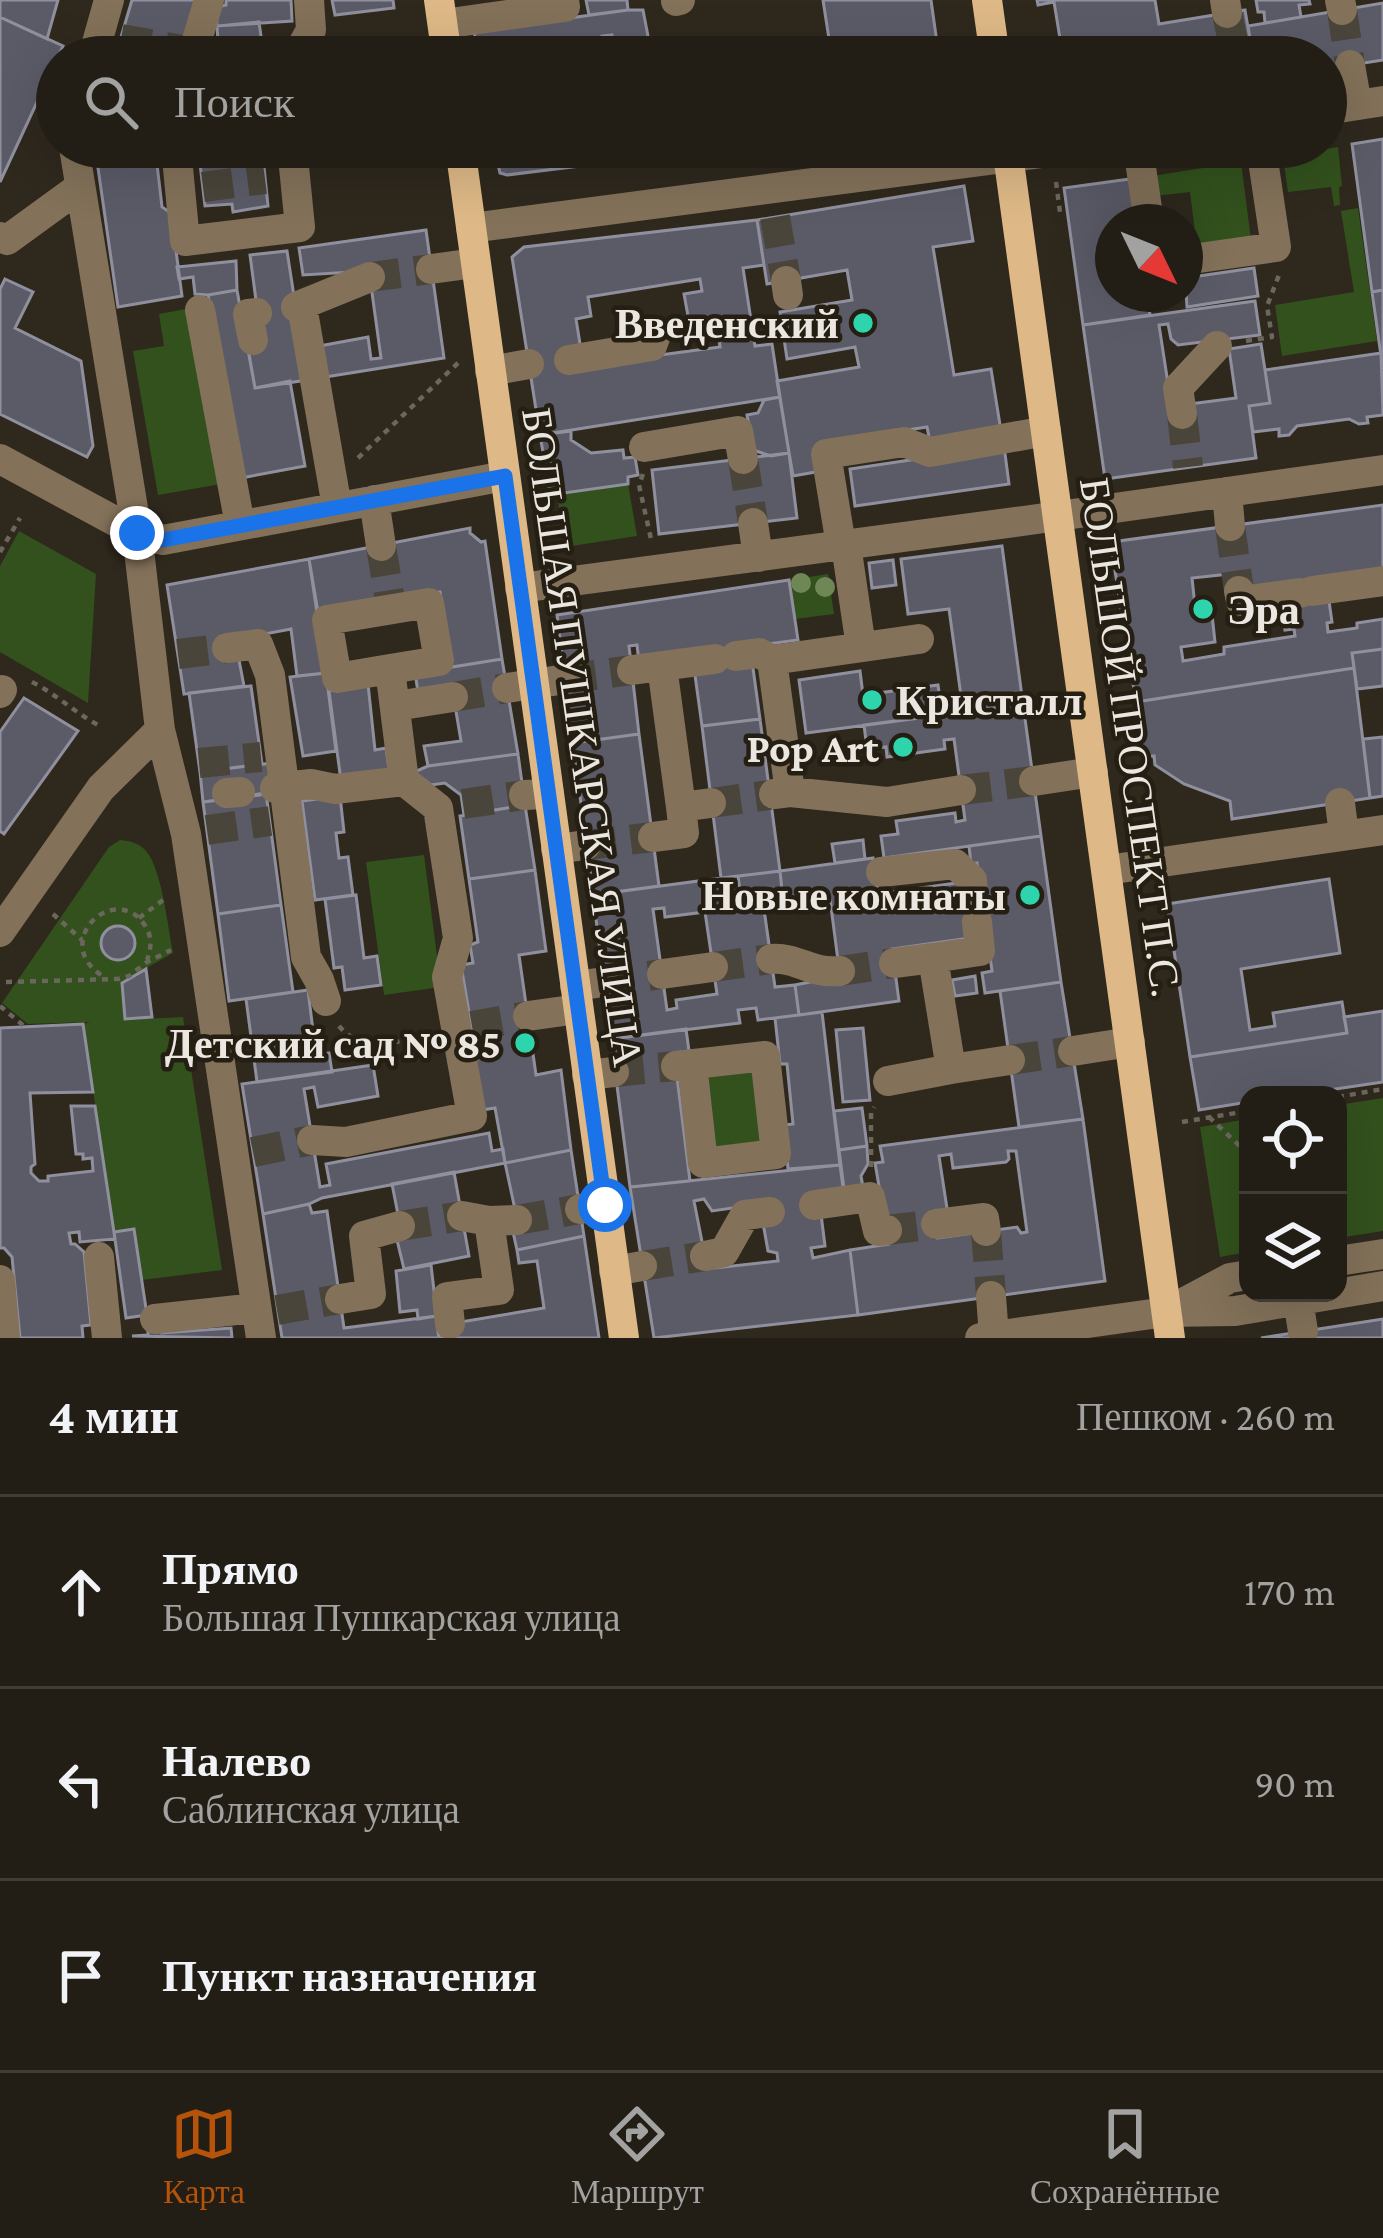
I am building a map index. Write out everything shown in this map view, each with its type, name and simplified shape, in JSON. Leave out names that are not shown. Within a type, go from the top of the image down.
[{"type":"main road","points":[[987,0],[992,36]]},
{"type":"main road","name":"БОЛЬШАЯ ПУШКАРСКАЯ УЛИЦА","points":[[463,168],[520,588],[520,686],[537,794],[571,847],[586,992],[601,1074],[593,1207],[628,1269],[623,1338]]},
{"type":"main road","name":"БОЛЬШОЙ ПРОСПЕКТ П.С.","points":[[1010,168],[1168,1325]]},
{"type":"street","points":[[105,36],[109,0]]},
{"type":"street","points":[[196,36],[209,0]]},
{"type":"street","points":[[308,36],[309,0]]},
{"type":"street","points":[[441,12],[565,7],[564,0]]},
{"type":"street","points":[[1350,65],[1370,103]]},
{"type":"street","points":[[77,168],[137,533],[164,653],[160,730],[212,795],[196,832],[263,1317],[155,1319]]},
{"type":"street","points":[[184,168],[192,189],[185,241],[301,227],[293,168]]},
{"type":"street","points":[[471,229],[773,203],[938,168]]},
{"type":"street","points":[[1141,168],[1146,204]]},
{"type":"street","points":[[1203,257],[1276,247],[1264,168]]},
{"type":"street","points":[[0,237],[7,240],[80,187]]},
{"type":"street","points":[[431,269],[476,263]]},
{"type":"street","points":[[337,507],[299,307],[370,277]]},
{"type":"street","points":[[200,310],[240,525]]},
{"type":"street","points":[[568,359],[652,346],[657,332]]},
{"type":"street","points":[[1182,414],[1178,388],[1217,346]]},
{"type":"street","points":[[490,371],[529,364]]},
{"type":"street","points":[[644,447],[738,431],[743,459]]},
{"type":"street","points":[[861,647],[826,454],[904,442],[931,452],[1046,431]]},
{"type":"street","points":[[0,459],[137,533],[163,540],[505,476]]},
{"type":"street","points":[[520,588],[1059,516],[1190,482],[1226,492],[1383,470]]},
{"type":"street","points":[[1226,492],[1230,526]]},
{"type":"street","points":[[374,500],[381,545]]},
{"type":"street","points":[[752,523],[758,557]]},
{"type":"street","points":[[1239,591],[1241,602],[1383,581]]},
{"type":"street","points":[[429,602],[439,661],[390,669],[337,678],[327,620],[390,605],[429,602]]},
{"type":"street","points":[[653,837],[684,833],[696,805],[647,668],[759,653],[772,660],[919,639]]},
{"type":"street","points":[[227,648],[258,644],[270,676],[271,755],[280,787],[280,820],[306,956],[326,1001]]},
{"type":"street","points":[[772,660],[780,794],[886,802],[961,790]]},
{"type":"street","points":[[390,669],[404,781]]},
{"type":"street","points":[[520,686],[566,679]]},
{"type":"street","points":[[396,706],[453,697]]},
{"type":"street","points":[[0,932],[9,898],[101,788],[160,730]]},
{"type":"street","points":[[1034,781],[1093,772]]},
{"type":"street","points":[[280,787],[311,784],[335,789],[404,781],[451,806],[458,938],[447,977],[464,1027],[472,1116],[346,1142],[312,1140]]},
{"type":"street","points":[[1340,803],[1344,836]]},
{"type":"street","points":[[1107,870],[1383,830]]},
{"type":"street","points":[[881,872],[956,864],[971,880],[980,951],[894,963]]},
{"type":"street","points":[[771,959],[786,958],[822,973],[840,970]]},
{"type":"street","points":[[933,958],[951,1069]]},
{"type":"street","points":[[662,974],[713,967]]},
{"type":"street","points":[[528,1016],[586,992]]},
{"type":"street","points":[[1073,1051],[1130,1042]]},
{"type":"street","points":[[888,1081],[1010,1060]]},
{"type":"street","points":[[814,1205],[870,1197],[878,1231],[886,1230]]},
{"type":"street","points":[[705,1256],[724,1252],[746,1215],[770,1212]]},
{"type":"street","points":[[936,1224],[984,1218],[986,1231]]},
{"type":"street","points":[[450,1324],[447,1298],[499,1290],[489,1219]]},
{"type":"street","points":[[340,1299],[371,1294],[364,1237],[400,1226]]},
{"type":"street","points":[[1347,1260],[1383,1254]]},
{"type":"street","points":[[99,1257],[107,1338]]},
{"type":"street","points":[[1168,1325],[1230,1278],[1239,1276]]},
{"type":"street","points":[[0,1280],[5,1338]]},
{"type":"street","points":[[1347,1292],[1383,1286]]},
{"type":"street","points":[[991,1296],[1005,1336],[1168,1325],[1287,1302]]},
{"type":"street","points":[[1298,1302],[1303,1331]]},
{"type":"path","points":[[1055,174],[1060,212]]},
{"type":"path","points":[[1272,338],[1267,306],[1280,272],[1276,247]]},
{"type":"path","points":[[358,458],[458,363]]},
{"type":"path","points":[[644,447],[647,462],[639,485],[653,550]]},
{"type":"path","points":[[0,552],[20,518]]},
{"type":"path","points":[[5,685],[56,694],[98,725]]},
{"type":"path","points":[[139,918],[167,897]]},
{"type":"path","points":[[82,940],[91,921],[109,910],[119,910],[147,927],[151,938],[147,962]]},
{"type":"path","points":[[53,914],[82,940],[88,964],[106,977]]},
{"type":"path","points":[[6,982],[129,976],[175,948]]},
{"type":"path","points":[[326,1001],[340,1029],[370,1044],[464,1027]]},
{"type":"path","points":[[0,1006],[24,1026]]},
{"type":"path","points":[[870,1197],[872,1113],[888,1081]]},
{"type":"path","points":[[1347,1095],[1383,1089]]},
{"type":"path","points":[[1182,1121],[1239,1113]]},
{"type":"path","points":[[1209,1118],[1239,1146]]},
{"type":"green space","points":[[1242,168],[1251,240],[1203,247],[1203,204],[1192,204],[1190,192],[1155,196],[1152,176]]},
{"type":"green space","points":[[1285,168],[1340,168],[1340,205],[1334,206],[1331,187],[1288,192]]},
{"type":"green space","points":[[1358,208],[1377,341],[1282,356],[1275,305],[1354,292],[1341,211]]},
{"type":"green space","points":[[191,308],[221,484],[158,495],[133,351],[164,346],[159,314]]},
{"type":"green space","points":[[628,484],[637,536],[565,547],[557,494]]},
{"type":"green space","points":[[19,531],[96,574],[88,703],[0,652],[0,566]]},
{"type":"green space","points":[[828,574],[834,614],[795,619],[789,580]]},
{"type":"green space","points":[[120,840],[141,846],[152,860],[173,953],[121,982],[125,1020],[183,1017],[222,1270],[142,1280],[134,1229],[114,1231],[83,1024],[90,1022],[28,1024],[2,1003],[109,847]]},
{"type":"green space","points":[[424,855],[441,987],[384,995],[366,862]]},
{"type":"green space","points":[[756,1066],[765,1144],[712,1149],[703,1072]]},
{"type":"green space","points":[[1383,1098],[1383,1231],[1347,1237],[1347,1194],[1347,1104]]},
{"type":"green space","points":[[1239,1120],[1239,1254],[1220,1257],[1200,1127]]},
{"type":"building","points":[[0,0],[58,0],[48,36],[0,17]]},
{"type":"building","points":[[132,0],[198,0],[187,36],[121,36]]},
{"type":"building","points":[[226,0],[291,0],[292,21],[217,26],[216,7],[226,5]]},
{"type":"building","points":[[332,0],[393,0],[394,8],[335,15]]},
{"type":"building","points":[[586,0],[627,0],[628,10],[589,15]]},
{"type":"building","points":[[823,0],[931,0],[936,36],[829,36]]},
{"type":"building","points":[[1037,0],[1155,0],[1159,24],[1245,10],[1249,36],[1060,36],[1054,2],[1038,5]]},
{"type":"building","points":[[1256,0],[1309,0],[1310,4],[1299,5],[1301,17],[1265,23]]},
{"type":"building","points":[[1383,3],[1383,60],[1347,66],[1347,36],[1250,36],[1248,26]]},
{"type":"building","points":[[643,10],[648,36],[475,36],[474,31]]},
{"type":"building","points":[[0,17],[41,36],[36,36],[36,104],[0,182]]},
{"type":"building","points":[[259,22],[261,36],[218,36],[217,26]]},
{"type":"building","points":[[1383,139],[1383,290],[1372,292],[1352,144]]},
{"type":"building","points":[[98,168],[157,168],[162,207],[171,213],[182,296],[118,307]]},
{"type":"building","points":[[200,168],[264,168],[268,206],[233,212],[232,204],[205,206]]},
{"type":"building","points":[[499,168],[564,168],[507,175]]},
{"type":"building","points":[[1130,179],[1133,204],[1095,204],[1095,312],[1150,315],[1083,325],[1064,188]]},
{"type":"building","name":"Введенский","points":[[964,186],[973,241],[933,247],[954,375],[991,369],[1001,431],[930,442],[927,427],[823,443],[827,470],[793,476],[777,381],[859,367],[855,347],[787,359],[780,312],[852,300],[847,270],[767,284],[757,220]]},
{"type":"building","points":[[757,220],[764,265],[743,268],[755,346],[772,344],[780,397],[540,435],[512,257],[524,247]],"holes":[[[700,279],[702,291],[684,294],[692,338],[718,334],[720,347],[570,367],[581,350],[576,319],[591,316],[588,297]]]},
{"type":"building","points":[[426,230],[444,358],[319,378],[314,347],[368,337],[371,359],[381,358],[369,271],[303,275],[299,248]]},
{"type":"building","points":[[287,251],[307,380],[255,388],[248,348],[262,346],[250,255]]},
{"type":"building","points":[[236,261],[237,290],[195,294],[193,277],[179,279],[177,267]]},
{"type":"building","points":[[1254,268],[1258,296],[1203,305],[1203,275]]},
{"type":"building","points":[[5,279],[33,292],[15,328],[81,361],[93,446],[87,457],[0,414],[0,289]]},
{"type":"building","points":[[237,290],[255,388],[290,381],[305,466],[241,478],[208,295]]},
{"type":"building","points":[[1383,290],[1383,370],[1372,292]]},
{"type":"building","points":[[1255,301],[1260,335],[1178,345],[1171,339],[1168,324],[1159,325],[1173,416],[1190,404],[1236,398],[1229,349],[1261,344],[1270,403],[1249,406],[1256,458],[1105,479],[1083,325],[1203,312],[1203,308]]},
{"type":"building","points":[[1381,353],[1383,415],[1367,417],[1368,423],[1349,419],[1297,426],[1289,435],[1279,436],[1279,429],[1253,432],[1249,406],[1270,403],[1265,370]]},
{"type":"building","points":[[780,397],[789,453],[771,456],[753,450],[747,415],[758,413],[764,400]]},
{"type":"building","points":[[571,431],[571,440],[591,453],[623,450],[624,458],[635,457],[638,475],[628,477],[628,484],[557,494],[549,487],[540,435]]},
{"type":"building","points":[[1004,446],[1009,484],[855,506],[850,469]]},
{"type":"building","points":[[789,453],[797,518],[659,534],[652,470]]},
{"type":"building","points":[[1383,505],[1383,574],[1329,601],[1332,622],[1327,623],[1328,632],[1383,619],[1383,649],[1352,653],[1354,668],[1136,702],[1112,552],[1119,541]],"holes":[[[1230,574],[1232,592],[1284,609],[1285,630],[1294,629],[1295,636],[1224,647],[1224,654],[1183,661],[1181,647],[1215,642],[1211,605],[1195,606],[1192,578]]]},
{"type":"building","points":[[470,528],[470,533],[485,541],[502,659],[452,667],[440,592],[318,612],[309,559]]},
{"type":"building","points":[[1002,546],[1023,704],[958,713],[956,696],[961,696],[949,609],[908,614],[901,559]]},
{"type":"building","points":[[309,559],[326,673],[297,676],[291,629],[227,641],[238,655],[244,686],[184,694],[167,585]]},
{"type":"building","points":[[893,560],[896,585],[872,588],[869,563]]},
{"type":"building","points":[[789,580],[798,640],[731,649],[752,661],[760,719],[702,726],[694,668],[639,662],[637,645],[629,646],[639,734],[573,743],[557,615]]},
{"type":"building","points":[[1383,649],[1383,686],[1357,689],[1352,653]]},
{"type":"building","points":[[502,659],[518,754],[428,766],[424,746],[461,741],[452,688],[418,692],[415,673]]},
{"type":"building","points":[[1354,668],[1370,798],[1232,819],[1230,801],[1184,784],[1155,765],[1154,756],[1144,757],[1136,702]]},
{"type":"building","points":[[860,671],[863,695],[938,685],[940,699],[956,696],[958,713],[806,733],[799,680]]},
{"type":"building","points":[[326,673],[336,751],[303,756],[290,677]]},
{"type":"building","points":[[368,684],[375,750],[386,748],[390,775],[341,781],[329,691]]},
{"type":"building","points":[[251,686],[262,764],[200,772],[189,693]]},
{"type":"building","points":[[24,698],[78,731],[4,834],[0,831],[0,732]]},
{"type":"building","points":[[1023,704],[1041,836],[884,858],[881,836],[898,834],[896,821],[955,813],[956,822],[965,820],[954,739],[944,740],[945,749],[887,757],[886,747],[867,749],[864,725]]},
{"type":"building","points":[[760,719],[780,871],[721,878],[702,726]]},
{"type":"building","points":[[639,734],[659,886],[593,895],[573,743]]},
{"type":"building","points":[[1383,737],[1383,796],[1370,798],[1363,739]]},
{"type":"building","points":[[518,754],[525,805],[464,815],[461,795],[445,783],[431,785],[414,772],[428,766]]},
{"type":"building","points":[[272,763],[275,793],[203,802],[200,772]]},
{"type":"building","points":[[266,793],[281,905],[218,914],[203,802]]},
{"type":"building","points":[[340,796],[344,832],[336,833],[339,858],[348,857],[353,895],[315,900],[302,801]]},
{"type":"building","points":[[525,805],[535,870],[469,879],[460,816]]},
{"type":"building","points":[[1041,836],[1061,982],[985,993],[982,973],[992,971],[985,920],[970,938],[892,949],[899,1001],[799,1015],[795,985],[840,976],[830,899],[823,893],[783,900],[780,871],[873,858],[877,886],[885,893],[963,882],[982,897],[969,846]]},
{"type":"building","points":[[863,840],[865,859],[835,863],[832,844]]},
{"type":"building","points":[[535,870],[546,951],[519,955],[536,1075],[561,1070],[571,1150],[505,1163],[495,1108],[482,1110],[472,1059],[477,1059],[461,965],[473,963],[470,945],[478,942],[469,879]]},
{"type":"building","points":[[780,871],[783,900],[763,902],[775,987],[795,985],[799,1015],[758,1020],[756,1008],[738,1010],[740,1023],[611,1039],[593,895],[721,878],[723,892],[740,890],[738,876]],"holes":[[[664,908],[665,917],[705,912],[717,994],[676,1000],[677,1008],[667,1010],[653,909]]]},
{"type":"building","points":[[1329,879],[1340,953],[1241,969],[1250,1030],[1275,1026],[1273,1013],[1342,1002],[1347,1033],[1190,1057],[1167,904]]},
{"type":"building","points":[[356,895],[364,958],[377,956],[381,985],[345,990],[342,967],[334,968],[325,899]]},
{"type":"building","points":[[281,905],[293,992],[229,1001],[218,914]]},
{"type":"building","points":[[118,926],[130,931],[135,943],[130,955],[118,960],[106,955],[101,943],[106,931]]},
{"type":"building","points":[[146,969],[152,1017],[125,1019],[122,983]]},
{"type":"building","points":[[975,976],[977,993],[955,996],[952,980]]},
{"type":"building","points":[[1061,982],[1083,1119],[1019,1127],[1000,991]]},
{"type":"building","points":[[308,990],[316,1055],[329,1053],[332,1072],[257,1082],[246,999]]},
{"type":"building","points":[[1383,1011],[1383,1082],[1347,1087],[1239,1086],[1239,1103],[1199,1110],[1190,1057],[1347,1033],[1344,1017]]},
{"type":"building","points":[[822,1012],[840,1165],[788,1169],[784,1125],[793,1124],[787,1064],[780,1064],[775,1018]]},
{"type":"building","points":[[83,1024],[93,1092],[30,1093],[35,1164],[31,1173],[39,1181],[48,1181],[48,1176],[93,1171],[92,1158],[76,1154],[71,1106],[95,1106],[115,1239],[80,1242],[79,1232],[69,1233],[71,1244],[84,1252],[91,1325],[82,1326],[83,1338],[20,1338],[12,1257],[0,1248],[0,1028]]},
{"type":"building","points":[[863,1028],[870,1100],[843,1102],[836,1030]]},
{"type":"building","points":[[686,1029],[689,1051],[674,1053],[690,1181],[630,1187],[611,1039]]},
{"type":"building","points":[[373,1065],[378,1096],[318,1107],[314,1087],[304,1089],[320,1187],[330,1185],[326,1164],[489,1133],[492,1151],[503,1149],[505,1163],[263,1214],[242,1084]]},
{"type":"building","points":[[862,1108],[867,1146],[839,1150],[834,1111]]},
{"type":"building","points":[[1083,1119],[1105,1281],[858,1315],[850,1250],[889,1244],[875,1163],[883,1162],[880,1146]],"holes":[[[1008,1151],[1016,1151],[1027,1232],[1017,1227],[938,1238],[948,1215],[939,1156],[951,1154],[953,1168],[1006,1162]]]},
{"type":"building","points":[[867,1146],[863,1187],[844,1189],[839,1150]]},
{"type":"building","points":[[571,1150],[584,1236],[517,1250],[513,1232],[519,1228],[505,1163]]},
{"type":"building","points":[[840,1165],[844,1195],[821,1214],[825,1246],[811,1248],[813,1258],[850,1250],[858,1315],[654,1338],[630,1187]],"holes":[[[704,1199],[712,1211],[768,1203],[763,1223],[768,1251],[777,1253],[778,1261],[715,1268],[706,1262],[694,1201]]]},
{"type":"building","points":[[454,1172],[469,1256],[404,1269],[392,1184]]},
{"type":"building","points":[[309,1204],[312,1213],[327,1211],[344,1328],[437,1316],[439,1338],[282,1338],[263,1214]]},
{"type":"building","points":[[134,1229],[147,1315],[126,1318],[114,1232]]},
{"type":"building","points":[[584,1236],[599,1338],[439,1338],[437,1326],[544,1308],[537,1261],[519,1263],[517,1250]]},
{"type":"building","points":[[431,1265],[437,1316],[418,1319],[417,1310],[400,1312],[396,1271]]},
{"type":"building","points":[[1383,1319],[1383,1338],[1261,1338]]},
{"type":"building","points":[[231,1328],[232,1338],[132,1336],[148,1335],[148,1329],[162,1329],[162,1333]]},
{"type":"tunnel","points":[[1342,10],[1346,36]]},
{"type":"tunnel","points":[[1227,13],[1232,36]]},
{"type":"tunnel","points":[[1347,44],[1350,65]]},
{"type":"tunnel","points":[[203,187],[265,179]]},
{"type":"tunnel","points":[[775,217],[786,281]]},
{"type":"tunnel","points":[[370,277],[431,269]]},
{"type":"tunnel","points":[[1182,414],[1188,467]]},
{"type":"tunnel","points":[[743,459],[753,523]]},
{"type":"tunnel","points":[[1230,526],[1239,591]]},
{"type":"tunnel","points":[[381,546],[390,600]]},
{"type":"tunnel","points":[[178,654],[227,648]]},
{"type":"tunnel","points":[[566,679],[632,670]]},
{"type":"tunnel","points":[[453,697],[507,688]]},
{"type":"tunnel","points":[[199,763],[261,757]]},
{"type":"tunnel","points":[[961,790],[1034,781]]},
{"type":"tunnel","points":[[463,804],[524,795]]},
{"type":"tunnel","points":[[711,803],[770,795]]},
{"type":"tunnel","points":[[207,830],[270,821]]},
{"type":"tunnel","points":[[586,845],[653,837]]},
{"type":"tunnel","points":[[713,967],[771,959]]},
{"type":"tunnel","points":[[840,971],[894,963]]},
{"type":"tunnel","points":[[604,982],[662,974]]},
{"type":"tunnel","points":[[472,1026],[528,1016]]},
{"type":"tunnel","points":[[1010,1060],[1073,1051]]},
{"type":"tunnel","points":[[614,1072],[676,1066]]},
{"type":"tunnel","points":[[253,1152],[312,1140]]},
{"type":"tunnel","points":[[517,1220],[580,1209]]},
{"type":"tunnel","points":[[400,1226],[462,1216]]},
{"type":"tunnel","points":[[887,1230],[936,1224]]},
{"type":"tunnel","points":[[986,1231],[991,1296]]},
{"type":"tunnel","points":[[642,1266],[705,1256]]},
{"type":"tunnel","points":[[277,1310],[340,1299]]},
{"type":"place","name":"Введенский","points":[[863,323]]},
{"type":"place","name":"Эра","points":[[1203,609]]},
{"type":"place","name":"Кристалл","points":[[872,700]]},
{"type":"place","name":"Pop Art","points":[[903,747]]},
{"type":"place","name":"Новые комнаты","points":[[1030,895]]},
{"type":"place","name":"Детский сад № 85","points":[[525,1043]]},
{"type":"route","points":[[137,533],[163,540],[505,476],[605,1205]]}]
